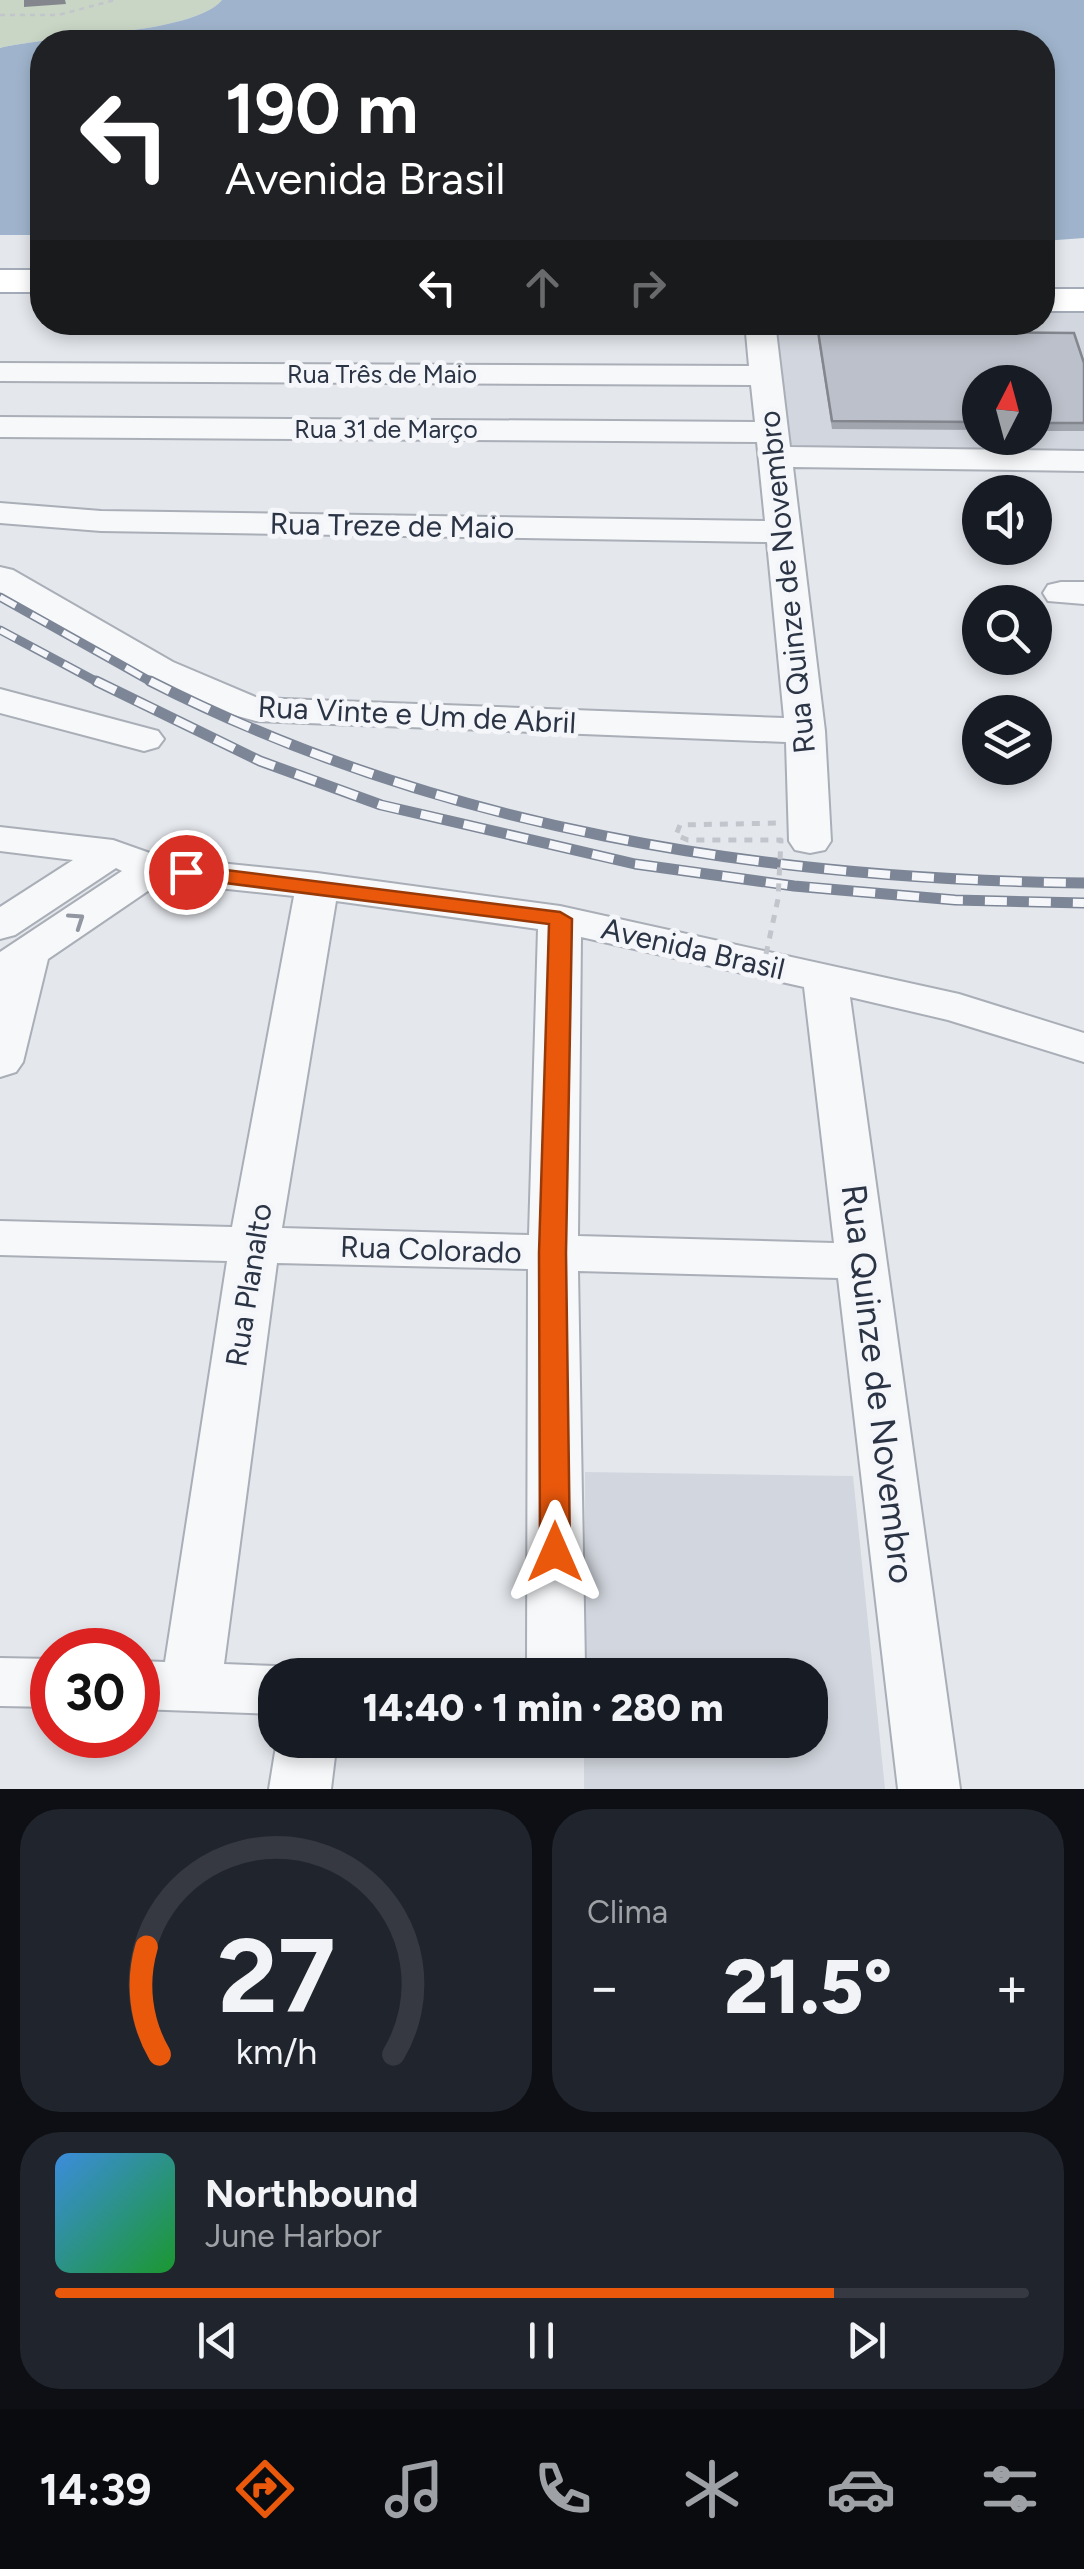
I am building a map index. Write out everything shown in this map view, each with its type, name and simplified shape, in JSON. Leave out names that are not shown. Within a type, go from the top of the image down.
[{"type":"main road","points":[[0,281],[30,281]]},
{"type":"main road","points":[[1055,300],[1084,300]]},
{"type":"street","name":"Rua Quinze de Novembro","points":[[761,335],[806,732],[795,832]]},
{"type":"street","name":"Rua Três de Maio","points":[[0,372],[764,376]]},
{"type":"street","name":"Rua 31 de Março","points":[[0,427],[773,444],[1084,461]]},
{"type":"street","name":"Rua Treze de Maio","points":[[0,513],[100,521],[784,532]]},
{"type":"street","name":"Rua Vinte e Um de Abril","points":[[0,578],[191,685],[228,702],[256,709],[806,732]]},
{"type":"street","points":[[0,702],[144,739]]},
{"type":"street","name":"Avenida Brasil","points":[[0,839],[114,852],[153,869],[317,886],[560,919],[959,1008],[1084,1048]]},
{"type":"street","points":[[0,1062],[9,950],[114,852]]},
{"type":"street","points":[[9,950],[153,869]]},
{"type":"street","name":"Rua Planalto","points":[[164,1686],[254,1245],[317,886]]},
{"type":"street","points":[[554,1658],[553,1253],[560,919]]},
{"type":"street","name":"Rua Quinze de Novembro","points":[[825,979],[929,1789]]},
{"type":"street","name":"Rua Colorado","points":[[0,1238],[862,1260]]},
{"type":"street","points":[[0,1682],[30,1683]]},
{"type":"street","points":[[164,1686],[258,1689]]},
{"type":"street","points":[[300,1789],[304,1758]]},
{"type":"path","points":[[0,15],[45,18],[115,0]]},
{"type":"path","points":[[766,954],[778,899],[781,840],[688,840],[676,835],[680,825],[688,824],[795,832]]},
{"type":"shaded area","points":[[1055,302],[1084,303],[1084,451],[1052,451],[1052,365],[962,365],[962,449],[789,447],[773,335],[1055,335]]},
{"type":"shaded area","points":[[585,1472],[853,1476],[885,1789],[584,1789],[584,1758],[828,1758],[828,1658],[584,1658]]},
{"type":"green space","points":[[0,0],[222,0],[206,12],[152,27],[30,30],[30,43],[0,48]]},
{"type":"water","points":[[222,0],[1084,0],[1084,238],[1055,240],[1055,30],[132,30],[206,12]]},
{"type":"water","points":[[30,43],[30,235],[0,235],[0,48]]},
{"type":"building","points":[[1074,333],[1084,363],[1084,423],[1052,423],[1052,365],[962,365],[962,422],[832,421],[819,335]]},
{"type":"railway","points":[[0,597],[155,684]]},
{"type":"railway","points":[[0,630],[101,684]]},
{"type":"railway","points":[[96,681],[260,761],[381,805],[635,864],[794,886],[955,900],[1084,903]]},
{"type":"railway","points":[[150,681],[260,732],[373,774],[488,809],[605,836],[842,871],[1084,883]]},
{"type":"route","points":[[186,872],[560,919],[553,1253],[555,1552]]}]
